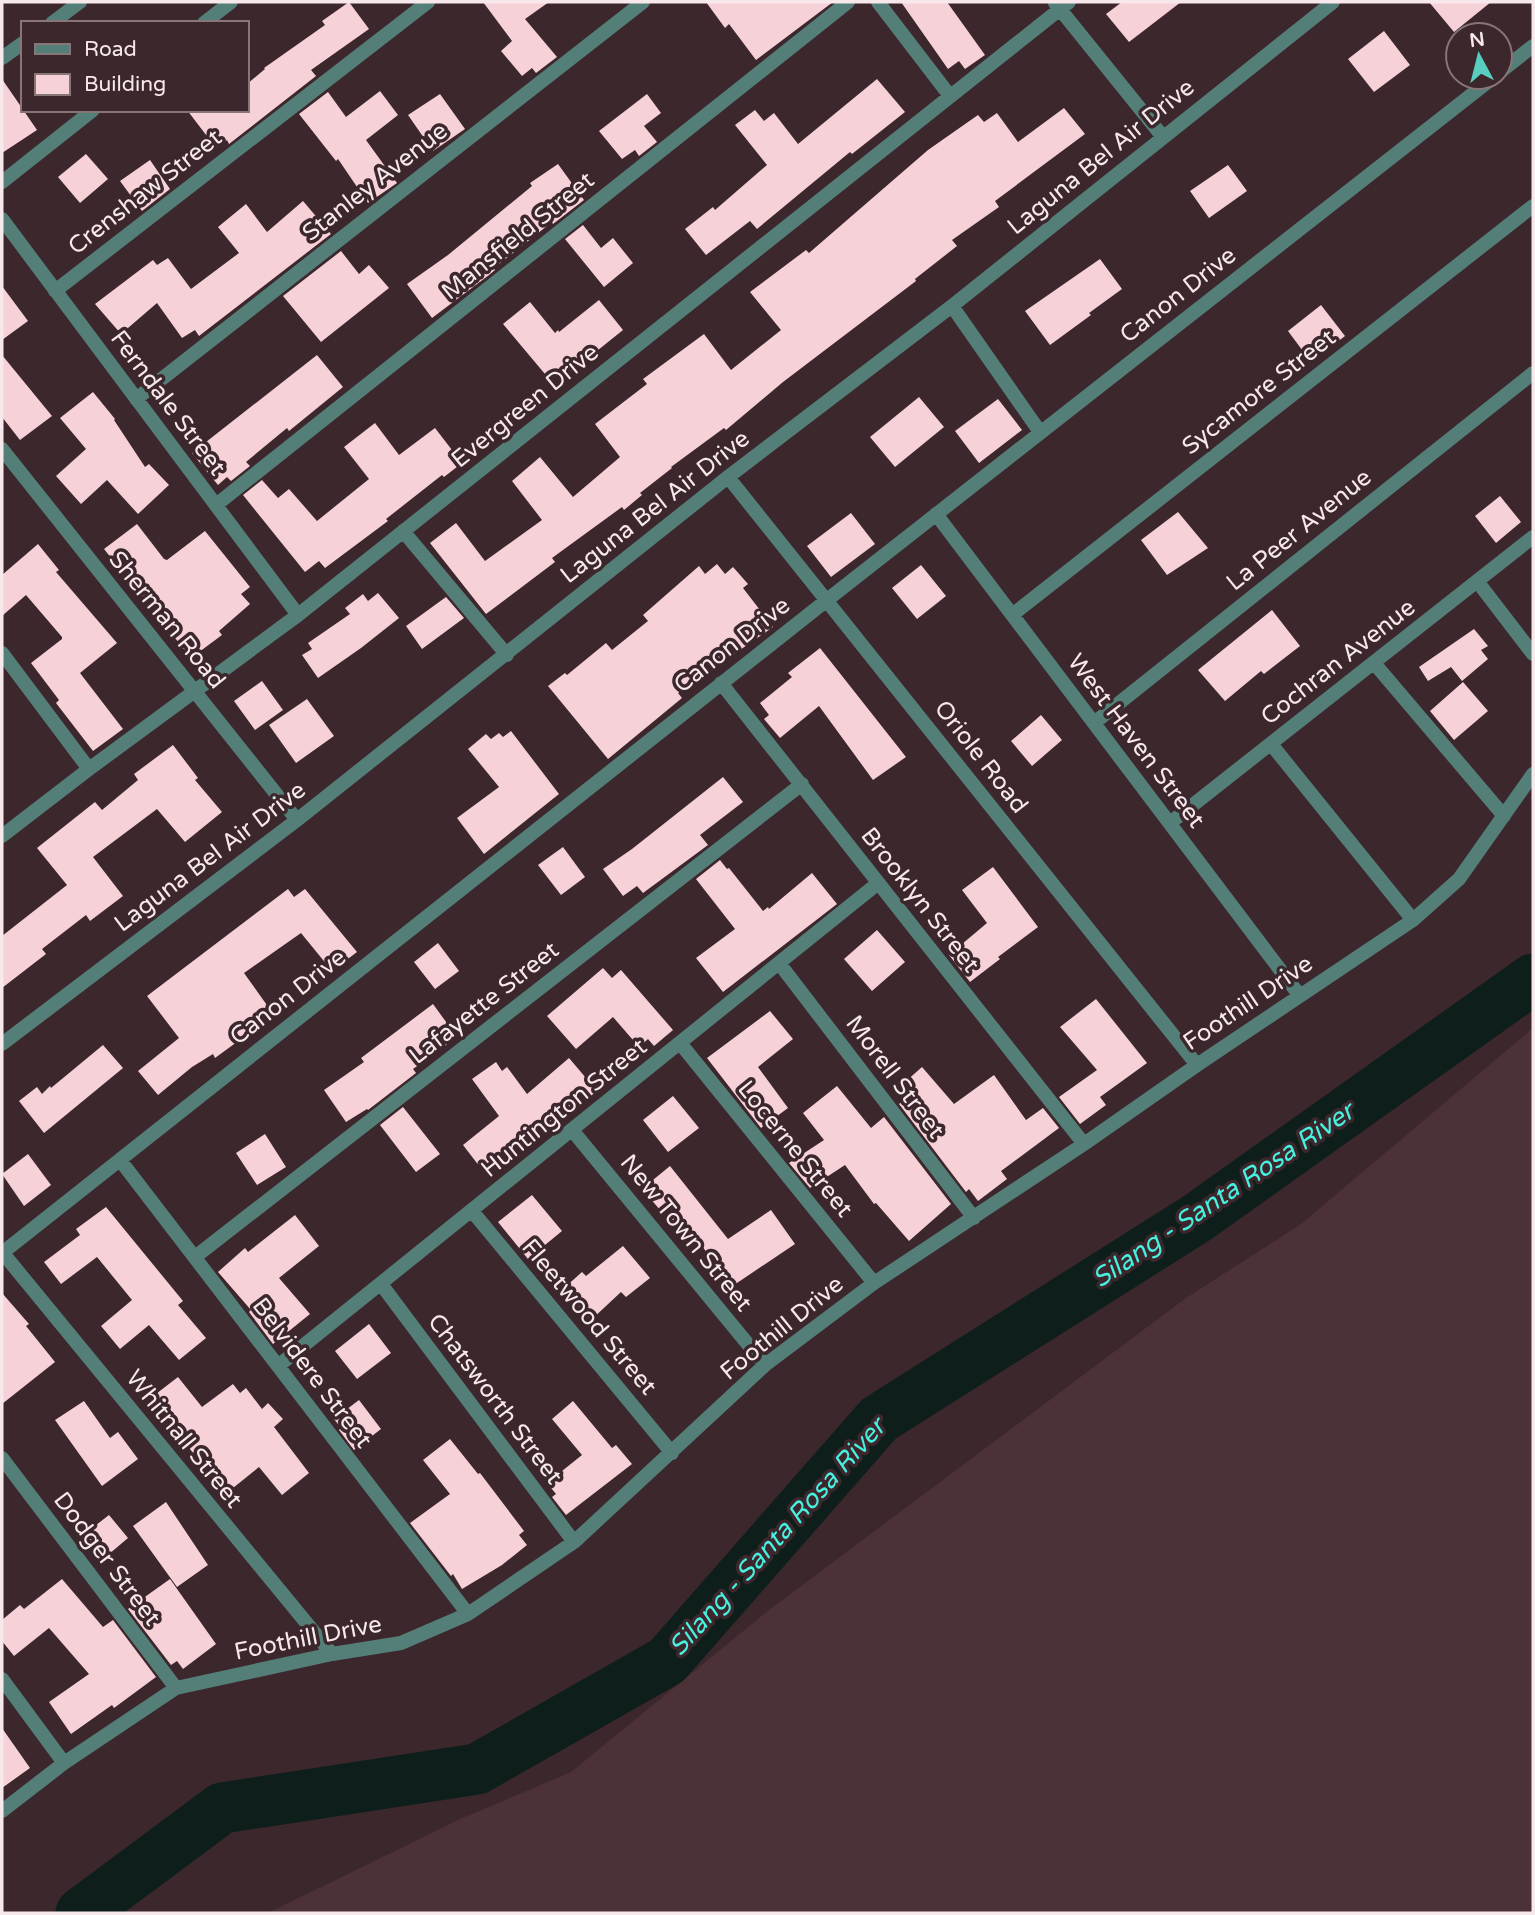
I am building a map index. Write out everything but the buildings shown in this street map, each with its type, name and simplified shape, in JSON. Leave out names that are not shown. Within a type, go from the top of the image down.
[{"type":"street","points":[[207,21],[231,2]]},
{"type":"street","name":"Crenshaw Street","points":[[55,291],[429,2]]},
{"type":"street","name":"Stanley Avenue","points":[[136,398],[643,2]]},
{"type":"street","name":"Mansfield Street","points":[[216,505],[848,2]]},
{"type":"street","points":[[878,2],[950,96]]},
{"type":"street","name":"Laguna Bel Air Drive","points":[[2,1044],[297,820],[729,477],[952,306],[1333,2]]},
{"type":"street","points":[[54,21],[72,4]]},
{"type":"street","points":[[1061,4],[1163,137]]},
{"type":"street","name":"Evergreen Drive","points":[[2,836],[298,615],[950,96],[1061,4]]},
{"type":"street","points":[[2,58],[21,44]]},
{"type":"street","points":[[1514,61],[1533,46]]},
{"type":"street","name":"Canon Drive","points":[[2,1253],[721,683],[1476,91]]},
{"type":"street","points":[[2,182],[90,112]]},
{"type":"street","name":"Sycamore Street","points":[[1012,615],[1533,206]]},
{"type":"street","name":"Ferndale Street","points":[[2,219],[298,615]]},
{"type":"street","points":[[952,306],[1041,432]]},
{"type":"street","name":"La Peer Avenue","points":[[1094,723],[1533,373]]},
{"type":"street","name":"Sherman Road","points":[[2,449],[297,820]]},
{"type":"street","name":"Oriole Road","points":[[729,477],[1197,1065]]},
{"type":"street","name":"West Haven Street","points":[[936,514],[1300,996]]},
{"type":"street","points":[[403,531],[507,654]]},
{"type":"street","name":"Cochran Avenue","points":[[1170,823],[1533,537]]},
{"type":"street","points":[[1477,581],[1533,654]]},
{"type":"street","points":[[4,661],[89,769]]},
{"type":"street","points":[[1374,663],[1504,816]]},
{"type":"street","name":"Brooklyn Street","points":[[721,683],[1084,1144]]},
{"type":"street","points":[[1271,744],[1413,920]]},
{"type":"street","name":"Foothill Drive","points":[[2,1811],[64,1763],[176,1688],[332,1654],[401,1643],[468,1614],[573,1542],[765,1366],[874,1283],[1413,920],[1459,879],[1533,774]]},
{"type":"street","name":"Lafayette Street","points":[[195,1257],[802,784]]},
{"type":"street","name":"Huntington Street","points":[[278,1366],[877,884]]},
{"type":"street","name":"Morell Street","points":[[779,963],[974,1218]]},
{"type":"street","name":"Locerne Street","points":[[680,1043],[874,1283]]},
{"type":"street","name":"New Town Street","points":[[572,1130],[765,1366]]},
{"type":"street","name":"Belvidere Street","points":[[120,1160],[468,1614]]},
{"type":"street","name":"Fleetwood Street","points":[[472,1211],[672,1452]]},
{"type":"street","name":"Whitnall Street","points":[[2,1253],[332,1654]]},
{"type":"street","name":"Chatsworth Street","points":[[381,1284],[573,1542]]},
{"type":"street","name":"Dodger Street","points":[[2,1458],[176,1688]]},
{"type":"street","points":[[2,1679],[64,1763]]},
{"type":"shaded area","points":[[1533,1028],[1533,1913],[268,1913],[458,1820],[571,1772],[769,1610],[1186,1298],[1301,1224]]},
{"type":"waterway","name":"Silang - Santa Rosa River","points":[[81,1913],[222,1808],[477,1769],[667,1661],[879,1419],[1197,1218],[1533,979]]}]
